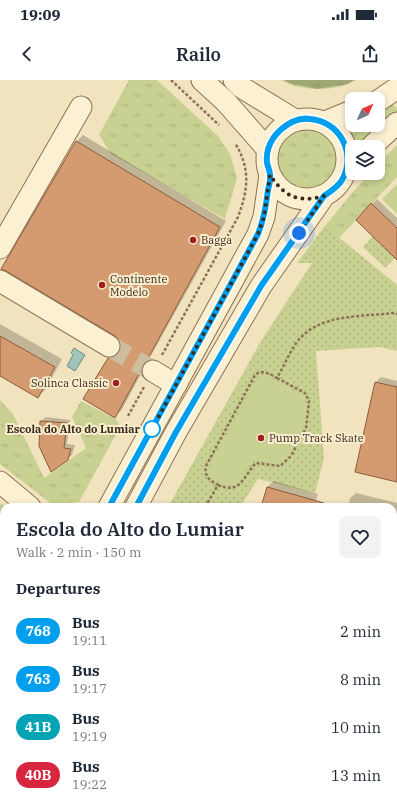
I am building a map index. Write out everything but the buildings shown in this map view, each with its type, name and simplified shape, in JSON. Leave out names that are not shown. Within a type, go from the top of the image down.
[{"type":"street","points":[[202,80],[226,102],[268,150]]},
{"type":"street","points":[[234,80],[295,120]]},
{"type":"street","points":[[385,96],[397,88]]},
{"type":"street","points":[[0,248],[81,107]]},
{"type":"street","points":[[325,122],[345,114]]},
{"type":"street","points":[[345,145],[342,137],[334,128],[325,122],[305,118],[295,120],[282,127],[273,137],[268,150],[267,163],[270,175],[277,186],[287,194],[299,198],[312,199],[324,196],[334,190],[345,175]]},
{"type":"street","points":[[379,140],[397,123]]},
{"type":"street","points":[[111,503],[258,234],[264,217],[270,175]]},
{"type":"street","points":[[138,503],[176,432],[261,286],[324,196]]},
{"type":"street","points":[[0,281],[109,346]]},
{"type":"street","points":[[149,378],[176,385]]},
{"type":"street","points":[[0,482],[25,503]]},
{"type":"path","points":[[171,80],[224,130]]},
{"type":"path","points":[[128,416],[238,217],[247,189],[247,177],[239,149],[233,140]]},
{"type":"path","points":[[277,378],[296,343],[304,334],[322,323],[333,319],[394,313],[397,314]]},
{"type":"path","points":[[265,372],[305,393],[309,401],[306,428],[291,456],[280,466],[256,463],[239,485],[231,488],[218,485],[207,477],[206,466],[255,376],[258,373],[265,372]]},
{"type":"path","points":[[207,503],[218,485]]},
{"type":"green space","points":[[129,80],[157,80],[218,136],[230,154],[237,178],[225,219],[111,154],[99,135]]},
{"type":"green space","points":[[281,80],[356,80],[339,87],[319,89],[298,87]]},
{"type":"green space","points":[[390,101],[397,108],[397,112],[385,124],[385,105]]},
{"type":"green space","points":[[307,127],[325,133],[333,141],[339,159],[333,177],[325,185],[307,191],[289,185],[281,177],[275,159],[281,141],[289,133]]},
{"type":"green space","points":[[348,132],[378,132],[370,140],[352,140]]},
{"type":"green space","points":[[397,145],[397,177],[339,238],[397,285],[316,237],[364,180],[385,180],[385,157]]},
{"type":"green space","points":[[397,184],[397,214],[382,199]]},
{"type":"green space","points":[[325,226],[397,285],[397,351],[380,347],[316,351],[324,458],[315,493],[258,479],[243,503],[170,503],[261,341],[312,263],[297,263]]},
{"type":"green space","points":[[373,236],[395,258],[385,268],[363,247]]},
{"type":"green space","name":"Pump Track Skate","points":[[263,375],[303,396],[306,411],[305,423],[291,451],[280,462],[274,463],[263,460],[253,461],[248,465],[236,482],[221,482],[211,476],[209,473],[210,467],[257,380]]},
{"type":"green space","points":[[0,400],[13,414],[44,478],[86,448],[72,417],[81,401],[117,420],[120,427],[79,502],[50,503],[0,464]]},
{"type":"water","points":[[74,348],[85,355],[75,371],[67,366],[73,355],[71,353]]},
{"type":"tunnel","points":[[109,346],[153,371]]},
{"type":"bus line","name":"768","points":[[112,503],[258,234],[264,217],[270,175],[267,163],[268,150],[273,137],[282,127],[295,120],[305,118],[325,122],[334,128],[342,137],[346,148],[348,159],[342,181],[334,190],[324,196],[261,286],[176,432],[138,503]]},
{"type":"place","name":"Bagga","points":[[193,240]]},
{"type":"place","name":"Continente Modelo","points":[[102,285]]},
{"type":"place","name":"Solinca Classic","points":[[116,383]]},
{"type":"place","name":"Escola do Alto do Lumiar","points":[[152,429]]},
{"type":"place","name":"Pump Track Skate","points":[[261,438]]},
{"type":"route","points":[[152,429],[258,234],[264,217],[270,175],[277,186],[287,194],[299,198],[312,199],[324,196],[299,233]]}]
